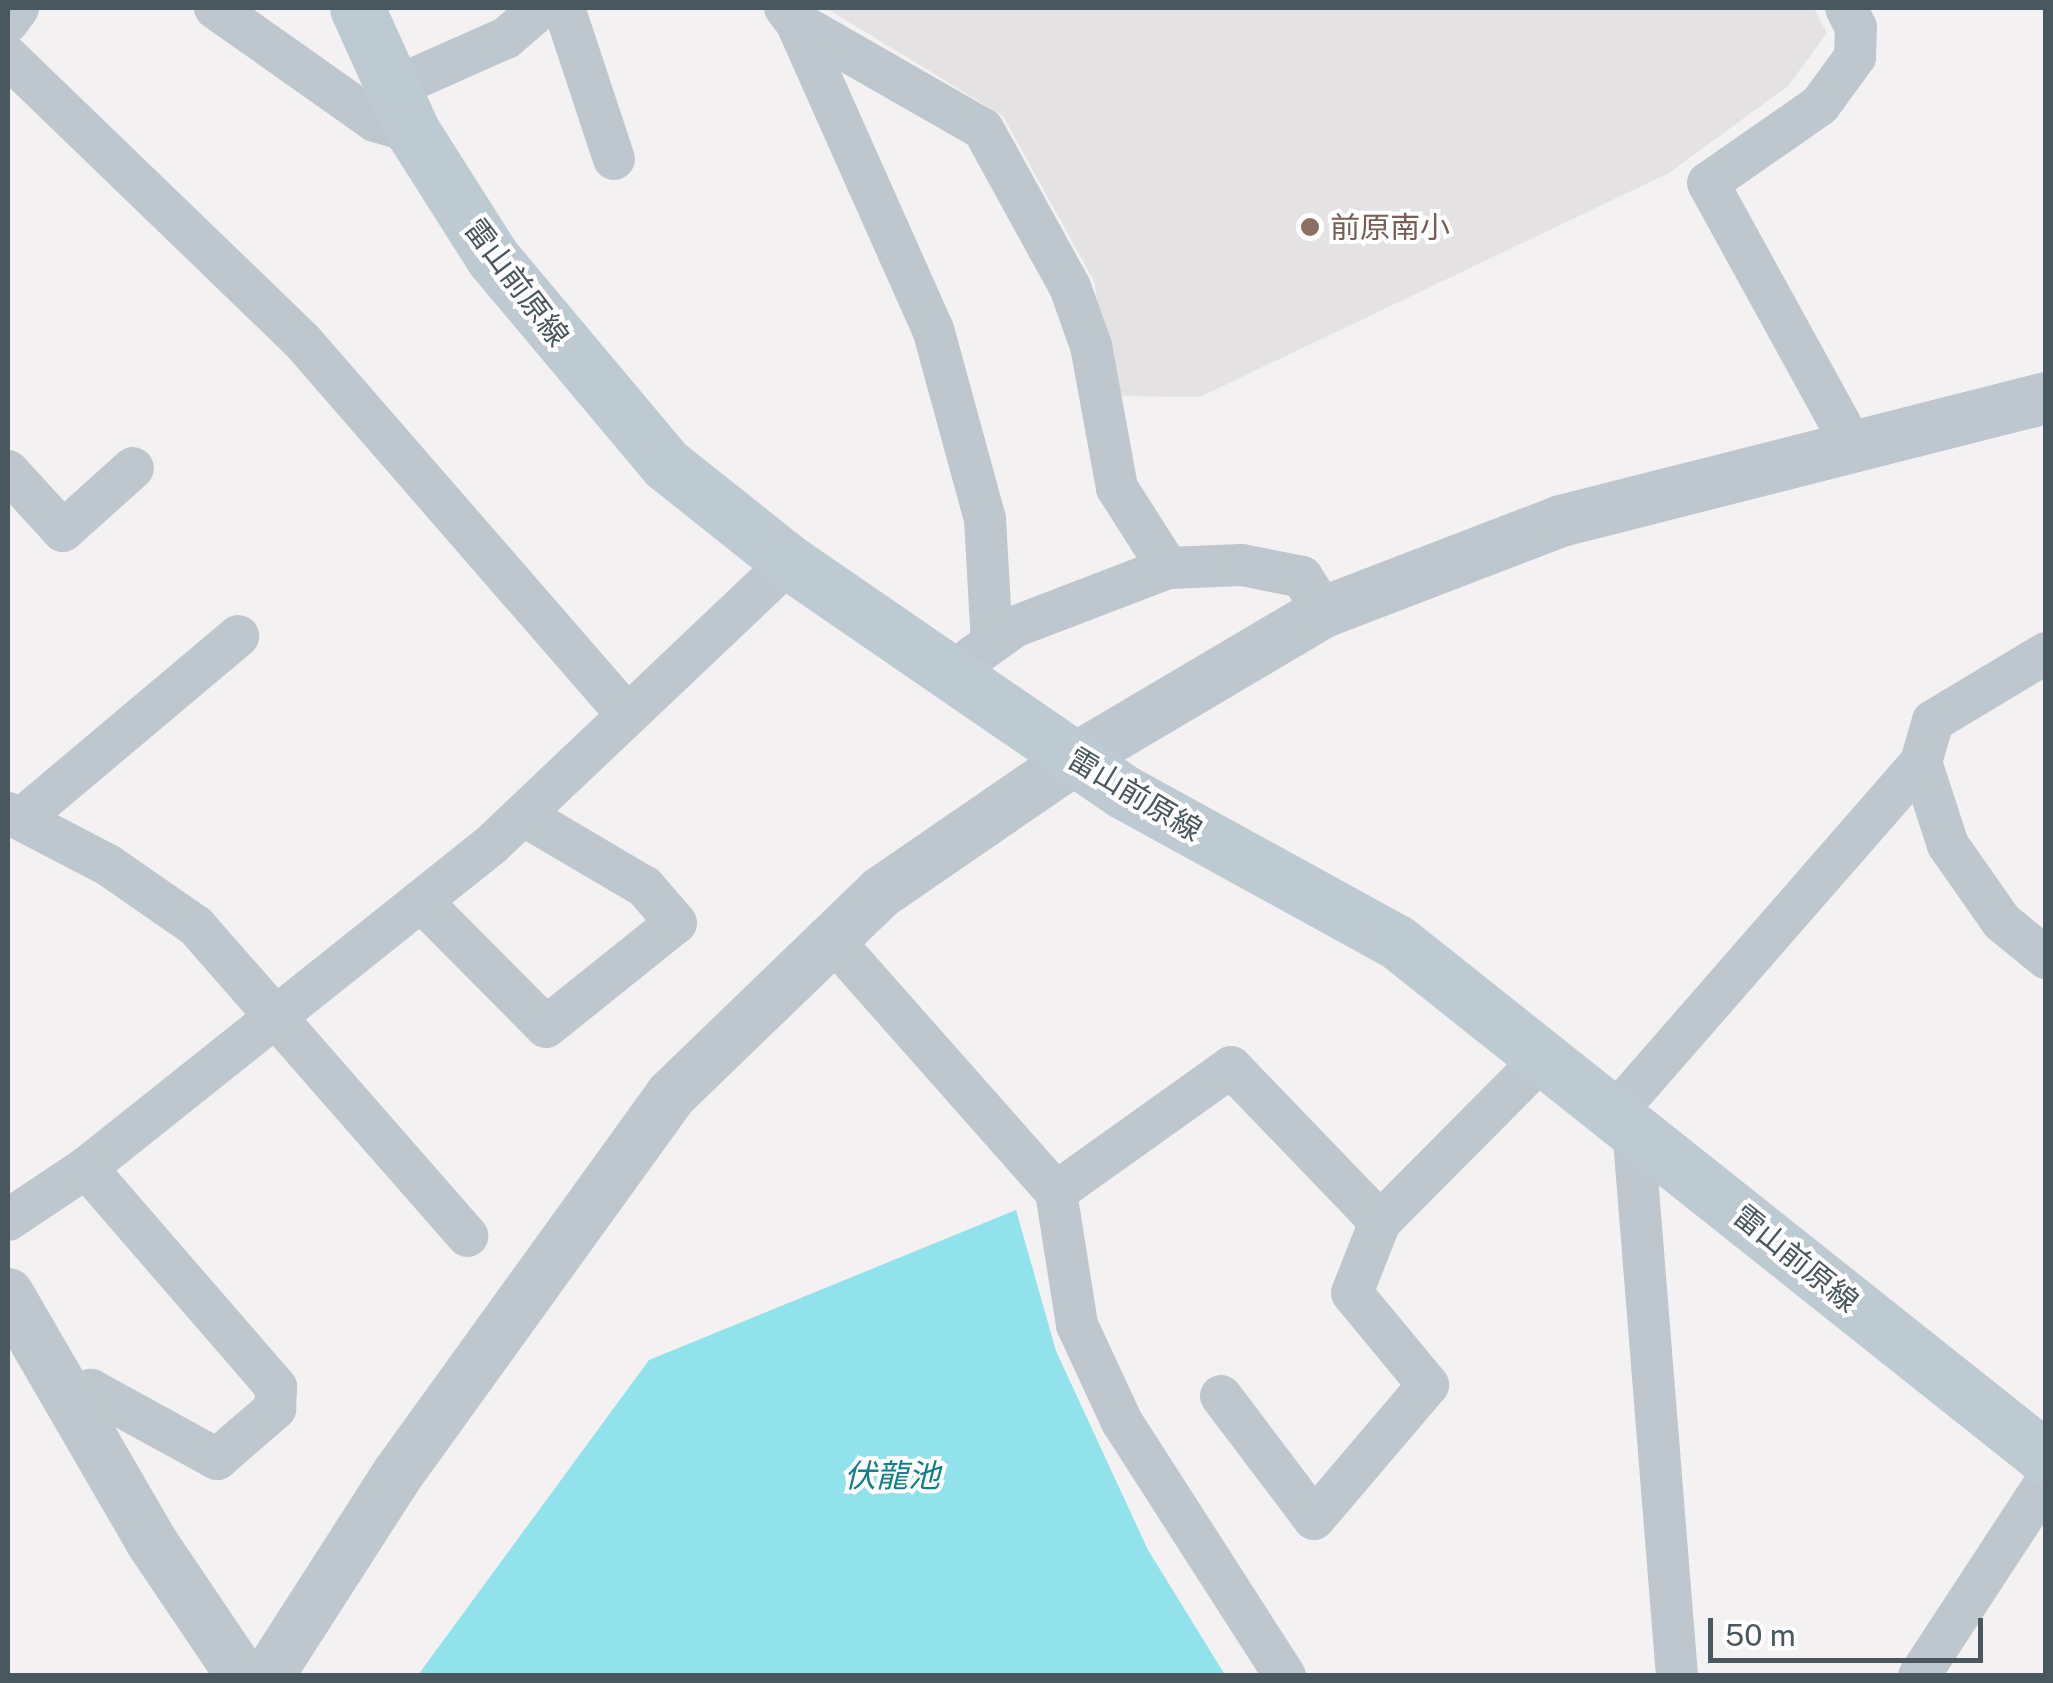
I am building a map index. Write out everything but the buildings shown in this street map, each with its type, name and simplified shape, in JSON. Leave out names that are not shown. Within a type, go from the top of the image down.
[{"type":"main road","name":"雷山前原線","points":[[356,8],[403,110],[493,258],[668,465],[788,562],[971,658],[1075,758],[1396,942],[2046,1458]]},
{"type":"street","points":[[8,22],[18,8]]},
{"type":"street","points":[[215,8],[375,121],[403,110],[506,38],[541,8]]},
{"type":"street","points":[[564,8],[614,159]]},
{"type":"street","points":[[1846,8],[1856,28],[1855,57],[1820,105],[1708,183],[1852,445]]},
{"type":"street","points":[[790,15],[984,129],[1070,287],[1091,346],[1117,488],[1168,568]]},
{"type":"street","points":[[790,15],[932,329],[985,519],[971,658]]},
{"type":"street","points":[[8,57],[303,342],[628,716]]},
{"type":"street","points":[[268,1676],[397,1475],[671,1095],[880,893],[1075,758],[1324,612],[1561,521],[2046,398]]},
{"type":"street","points":[[8,470],[63,530],[134,468]]},
{"type":"street","points":[[8,1220],[86,1168],[421,901],[522,815],[788,562]]},
{"type":"street","points":[[971,658],[1014,627],[1168,568],[1242,565],[1302,577],[1324,612]]},
{"type":"street","points":[[238,636],[14,816],[196,926],[467,1236]]},
{"type":"street","points":[[1676,1676],[1624,1120],[1921,762],[1932,721],[2046,653]]},
{"type":"street","points":[[1921,762],[1948,845],[2002,922],[2046,958]]},
{"type":"street","points":[[421,901],[546,1027],[676,923],[645,887],[522,815]]},
{"type":"street","points":[[832,939],[1056,1192],[1077,1324],[1122,1422],[1285,1676]]},
{"type":"street","points":[[1221,1396],[1314,1519],[1428,1385],[1352,1293],[1380,1222],[1544,1057]]},
{"type":"street","points":[[1056,1192],[1231,1066],[1380,1222]]},
{"type":"street","points":[[70,1401],[91,1390],[217,1459],[275,1408],[276,1387],[86,1168]]},
{"type":"street","points":[[12,1311],[70,1401],[151,1541],[242,1676]]},
{"type":"street","points":[[1919,1676],[2046,1482]]},
{"type":"shaded area","name":"前原南小","points":[[826,8],[1814,8],[1827,33],[1788,86],[1669,173],[1200,397],[1113,396],[1094,281],[1003,116]]},
{"type":"water","name":"伏龍池","points":[[1016,1210],[1056,1351],[1148,1550],[1225,1675],[418,1675],[649,1360]]},
{"type":"place","name":"前原南小","points":[[1310,227]]}]
